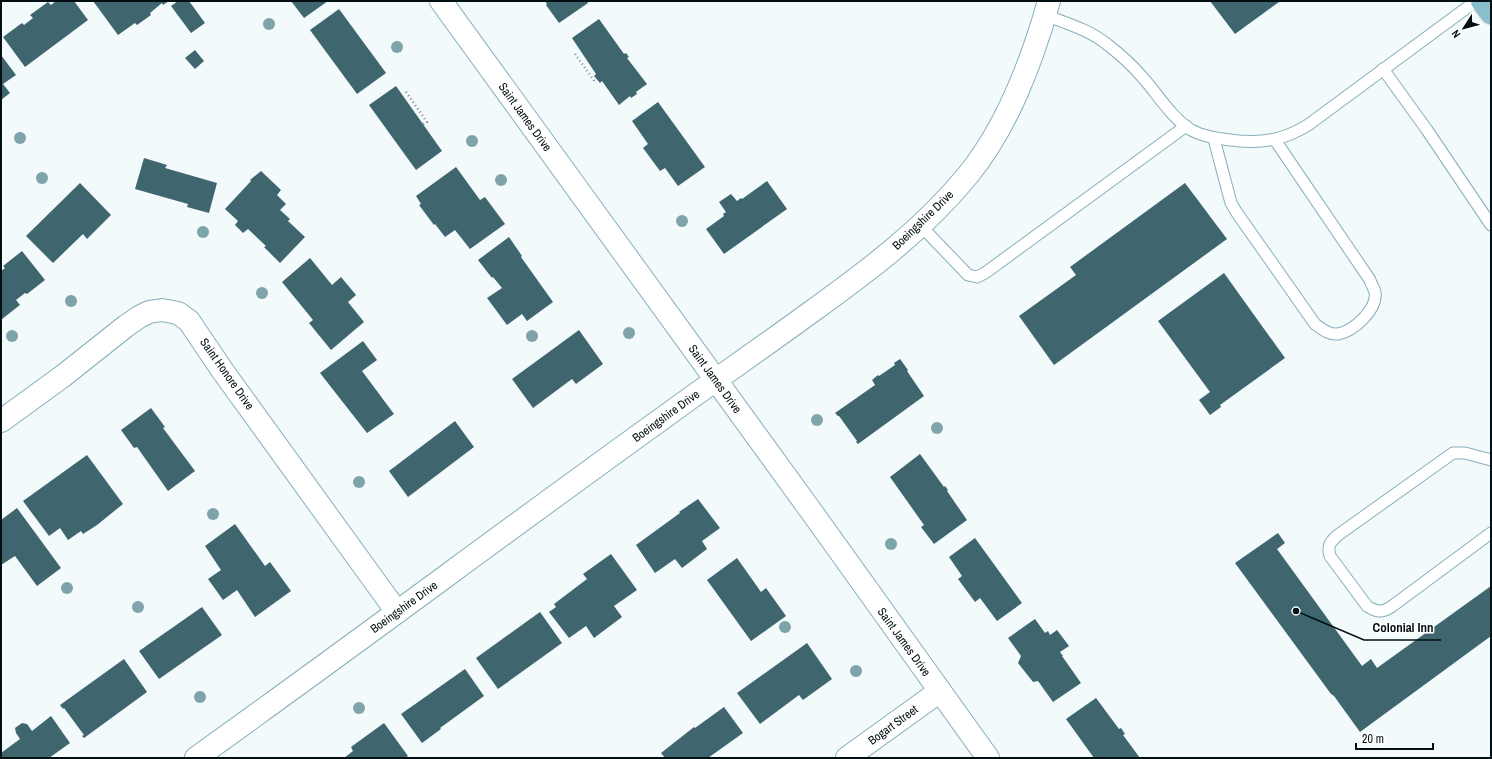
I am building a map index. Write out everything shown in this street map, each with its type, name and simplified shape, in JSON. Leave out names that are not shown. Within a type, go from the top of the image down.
[{"type":"main road","points":[[1482,1],[1491,13]]},
{"type":"street","name":"Saint James Drive","points":[[441,1],[988,758]]},
{"type":"street","name":"Boeingshire Drive","points":[[196,758],[884,259],[921,226],[970,173],[992,140],[1010,106],[1032,58],[1047,8]]},
{"type":"street","name":"Saint Honore Drive","points":[[1,421],[63,376],[139,317],[149,312],[162,310],[178,313],[189,321],[222,370],[397,612]]},
{"type":"street","name":"Bogart Street","points":[[847,758],[940,692]]},
{"type":"lane","points":[[1047,8],[1107,44],[1143,78],[1176,117],[1192,130],[1214,139],[1248,142],[1275,140],[1291,135],[1308,125],[1476,1]]},
{"type":"lane","points":[[1383,69],[1491,225]]},
{"type":"lane","points":[[921,226],[968,275],[977,277],[986,273],[1186,126]]},
{"type":"lane","points":[[1214,139],[1231,202],[1237,214],[1315,324],[1326,332],[1337,334],[1347,330],[1364,318],[1373,306],[1375,292],[1370,280],[1275,140]]},
{"type":"lane","points":[[1491,460],[1465,453],[1453,452],[1338,535],[1330,544],[1328,550],[1330,556],[1367,606],[1374,611],[1380,612],[1391,607],[1491,533]]},
{"type":"path","points":[[576,54],[595,82]]},
{"type":"path","points":[[406,92],[427,122],[423,124]]},
{"type":"building","points":[[56,1],[74,1],[88,20],[25,67],[3,37],[22,23],[24,25],[33,18],[30,15],[48,2],[51,5]]},
{"type":"building","points":[[93,1],[169,1],[163,5],[162,3],[150,13],[151,15],[137,25],[135,23],[118,35]]},
{"type":"building","points":[[178,1],[189,1],[205,23],[191,33],[171,6]]},
{"type":"building","points":[[291,1],[328,1],[304,18]]},
{"type":"building","points":[[545,1],[587,1],[588,3],[559,23],[546,5],[547,4]]},
{"type":"building","points":[[1210,1],[1278,1],[1279,2],[1235,34]]},
{"type":"building","points":[[339,9],[386,73],[357,94],[310,30]]},
{"type":"building","points":[[599,19],[624,54],[626,53],[629,57],[627,58],[647,84],[636,92],[637,94],[631,98],[630,96],[619,105],[602,81],[600,83],[594,76],[596,74],[572,38]]},
{"type":"building","points":[[195,50],[204,61],[195,69],[185,58]]},
{"type":"building","points":[[1,55],[16,75],[3,84],[10,93],[1,100]]},
{"type":"building","points":[[396,86],[442,151],[416,170],[369,105]]},
{"type":"building","points":[[658,102],[705,167],[678,186],[665,168],[660,171],[643,148],[648,144],[632,121]]},
{"type":"building","points":[[144,158],[167,165],[165,168],[217,183],[209,213],[187,207],[188,204],[135,189]]},
{"type":"building","points":[[456,167],[480,200],[485,197],[505,224],[470,249],[455,230],[445,237],[419,205],[421,204],[416,196]]},
{"type":"building","points":[[261,171],[281,190],[277,195],[286,204],[280,210],[290,219],[288,221],[305,237],[280,263],[264,247],[266,246],[248,229],[243,233],[235,225],[238,221],[225,209],[251,181],[250,180]]},
{"type":"building","points":[[767,181],[787,209],[724,254],[706,229],[724,216],[723,214],[726,212],[719,202],[731,194],[737,201],[741,198],[742,199]]},
{"type":"building","points":[[80,183],[111,215],[87,239],[83,234],[53,263],[26,236]]},
{"type":"building","points":[[1185,183],[1227,239],[1054,365],[1019,316],[1076,275],[1070,267]]},
{"type":"building","points":[[509,237],[522,256],[521,257],[553,302],[527,321],[522,314],[507,325],[487,298],[502,288],[478,260]]},
{"type":"building","points":[[22,251],[45,280],[27,294],[25,293],[16,300],[20,305],[2,319],[1,271],[5,268],[3,266]]},
{"type":"building","points":[[310,258],[332,285],[341,277],[356,295],[348,302],[364,322],[331,350],[309,323],[313,320],[282,282]]},
{"type":"building","points":[[1224,273],[1285,358],[1220,405],[1221,407],[1210,415],[1199,400],[1210,392],[1158,321]]},
{"type":"building","points":[[579,330],[603,364],[576,384],[572,379],[533,408],[512,379]]},
{"type":"building","points":[[363,341],[377,360],[362,371],[394,414],[367,433],[320,373]]},
{"type":"building","points":[[900,359],[924,396],[858,444],[839,416],[835,413],[875,385],[872,380],[895,365],[894,363]]},
{"type":"building","points":[[151,408],[165,427],[163,428],[195,471],[168,491],[137,447],[134,448],[121,430]]},
{"type":"building","points":[[455,421],[474,447],[408,497],[389,471]]},
{"type":"building","points":[[920,454],[944,487],[945,486],[948,490],[947,491],[967,520],[934,544],[921,527],[924,525],[890,477]]},
{"type":"building","points":[[87,455],[123,504],[83,534],[81,531],[68,540],[60,528],[49,536],[23,501]]},
{"type":"building","points":[[698,499],[720,528],[702,541],[707,549],[682,568],[675,559],[655,573],[636,545]]},
{"type":"building","points":[[17,508],[61,568],[37,586],[15,556],[1,565],[1,520]]},
{"type":"building","points":[[235,524],[265,566],[270,562],[291,591],[255,617],[237,590],[223,600],[208,579],[221,570],[205,546]]},
{"type":"building","points":[[1278,533],[1285,543],[1277,549],[1362,666],[1371,659],[1377,668],[1491,586],[1491,636],[1360,732],[1235,563]]},
{"type":"building","points":[[975,538],[1022,603],[997,621],[980,598],[975,602],[958,579],[962,576],[949,557]]},
{"type":"building","points":[[611,554],[637,590],[614,606],[622,617],[594,638],[586,626],[569,638],[549,612],[556,607],[554,604],[587,579],[583,574]]},
{"type":"building","points":[[737,558],[761,592],[766,588],[786,616],[751,641],[707,580]]},
{"type":"building","points":[[202,607],[222,635],[159,679],[139,651]]},
{"type":"building","points":[[540,612],[562,643],[498,689],[476,658]]},
{"type":"building","points":[[1035,619],[1045,633],[1048,631],[1050,635],[1057,630],[1069,646],[1060,652],[1081,683],[1053,702],[1038,681],[1033,682],[1018,663],[1021,656],[1008,638]]},
{"type":"building","points":[[807,643],[832,679],[803,700],[799,695],[760,724],[737,693]]},
{"type":"building","points":[[124,659],[147,692],[84,738],[82,736],[84,735],[64,708],[63,709],[60,705]]},
{"type":"building","points":[[465,669],[484,696],[422,743],[401,714]]},
{"type":"building","points":[[1096,698],[1119,729],[1121,728],[1125,734],[1123,735],[1140,758],[1094,758],[1066,719]]},
{"type":"building","points":[[724,707],[743,733],[708,758],[665,758],[661,753],[694,727],[695,728]]},
{"type":"building","points":[[51,716],[70,743],[49,758],[1,758],[1,753],[20,739],[15,728],[22,723],[27,724],[32,731]]},
{"type":"building","points":[[384,723],[408,756],[405,758],[344,758],[353,751],[351,747]]},
{"type":"place","name":"Colonial Inn","points":[[1296,611]]}]
